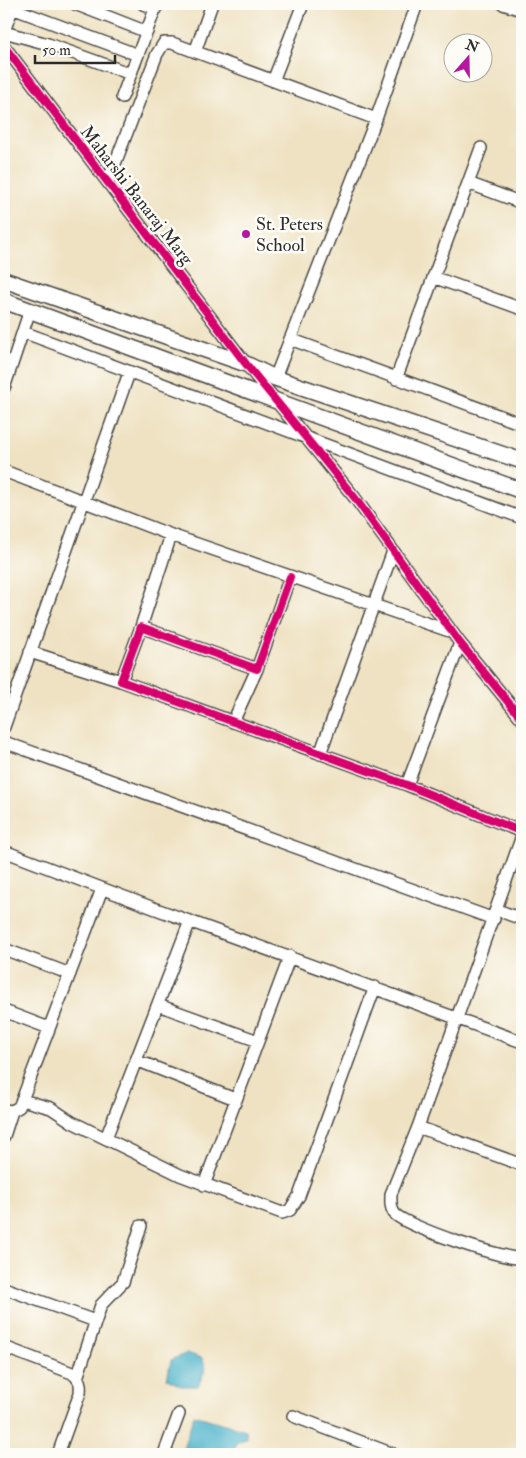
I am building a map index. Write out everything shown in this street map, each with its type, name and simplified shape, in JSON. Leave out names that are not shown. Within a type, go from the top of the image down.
[{"type":"street","points":[[75,4],[147,32]]},
{"type":"street","points":[[122,97],[157,6],[143,4]]},
{"type":"street","points":[[195,52],[212,4]]},
{"type":"street","points":[[273,81],[303,4]]},
{"type":"street","points":[[276,378],[376,119],[417,4]]},
{"type":"street","points":[[503,4],[522,10]]},
{"type":"street","points":[[131,74],[48,44],[4,31],[13,6],[138,55]]},
{"type":"street","points":[[108,182],[160,47],[164,43],[172,43],[376,119]]},
{"type":"street","name":"Maharshi Banaraj Marg","points":[[4,46],[246,364],[305,436],[460,643],[522,719]]},
{"type":"street","points":[[396,378],[481,148]]},
{"type":"street","points":[[468,183],[522,203]]},
{"type":"street","points":[[433,277],[522,309]]},
{"type":"street","points":[[4,280],[246,364],[276,378],[522,461]]},
{"type":"street","points":[[4,301],[522,491]]},
{"type":"street","points":[[4,388],[30,310]]},
{"type":"street","points":[[23,332],[522,518]]},
{"type":"street","points":[[290,339],[522,424]]},
{"type":"street","points":[[4,727],[129,373]]},
{"type":"street","points":[[4,471],[171,535],[452,632]]},
{"type":"street","points":[[121,681],[171,535]]},
{"type":"street","points":[[320,754],[393,552]]},
{"type":"street","points":[[233,722],[257,669],[290,577]]},
{"type":"street","points":[[140,627],[257,669]]},
{"type":"street","points":[[407,785],[460,643]]},
{"type":"street","points":[[30,652],[121,681],[407,785],[522,832]]},
{"type":"street","points":[[4,742],[495,914],[522,920]]},
{"type":"street","points":[[522,836],[458,1018],[391,1194],[390,1204],[394,1212],[401,1219],[496,1254],[514,1259],[522,1258]]},
{"type":"street","points":[[4,851],[522,1042]]},
{"type":"street","points":[[4,1136],[8,1111],[19,1107],[22,1100],[102,888]]},
{"type":"street","points":[[106,1138],[190,921]]},
{"type":"street","points":[[4,949],[70,974]]},
{"type":"street","points":[[204,1185],[290,956]]},
{"type":"street","points":[[22,1100],[51,1108],[72,1122],[204,1185],[282,1213],[294,1206],[375,987]]},
{"type":"street","points":[[158,1005],[258,1041]]},
{"type":"street","points":[[4,1011],[49,1028]]},
{"type":"street","points":[[136,1060],[236,1099]]},
{"type":"street","points":[[418,1127],[522,1165]]},
{"type":"street","points":[[77,1378],[95,1321],[106,1298],[123,1282],[142,1226]]},
{"type":"street","points":[[4,1288],[95,1321]]},
{"type":"street","points":[[4,1347],[72,1374],[81,1385],[80,1393],[58,1454]]},
{"type":"street","points":[[164,1454],[179,1414]]},
{"type":"street","points":[[294,1416],[364,1449],[393,1454]]},
{"type":"water","points":[[187,1353],[202,1358],[206,1368],[198,1386],[181,1386],[167,1379],[171,1360]]},
{"type":"water","points":[[194,1415],[246,1430],[247,1438],[236,1443],[234,1454],[181,1454]]},
{"type":"cycle path","points":[[4,46],[246,364],[355,498],[460,643],[522,719]]},
{"type":"cycle path","points":[[290,577],[257,669],[141,627],[121,681],[407,785],[522,832]]},
{"type":"place","name":"St. Peters School","points":[[246,234]]}]
